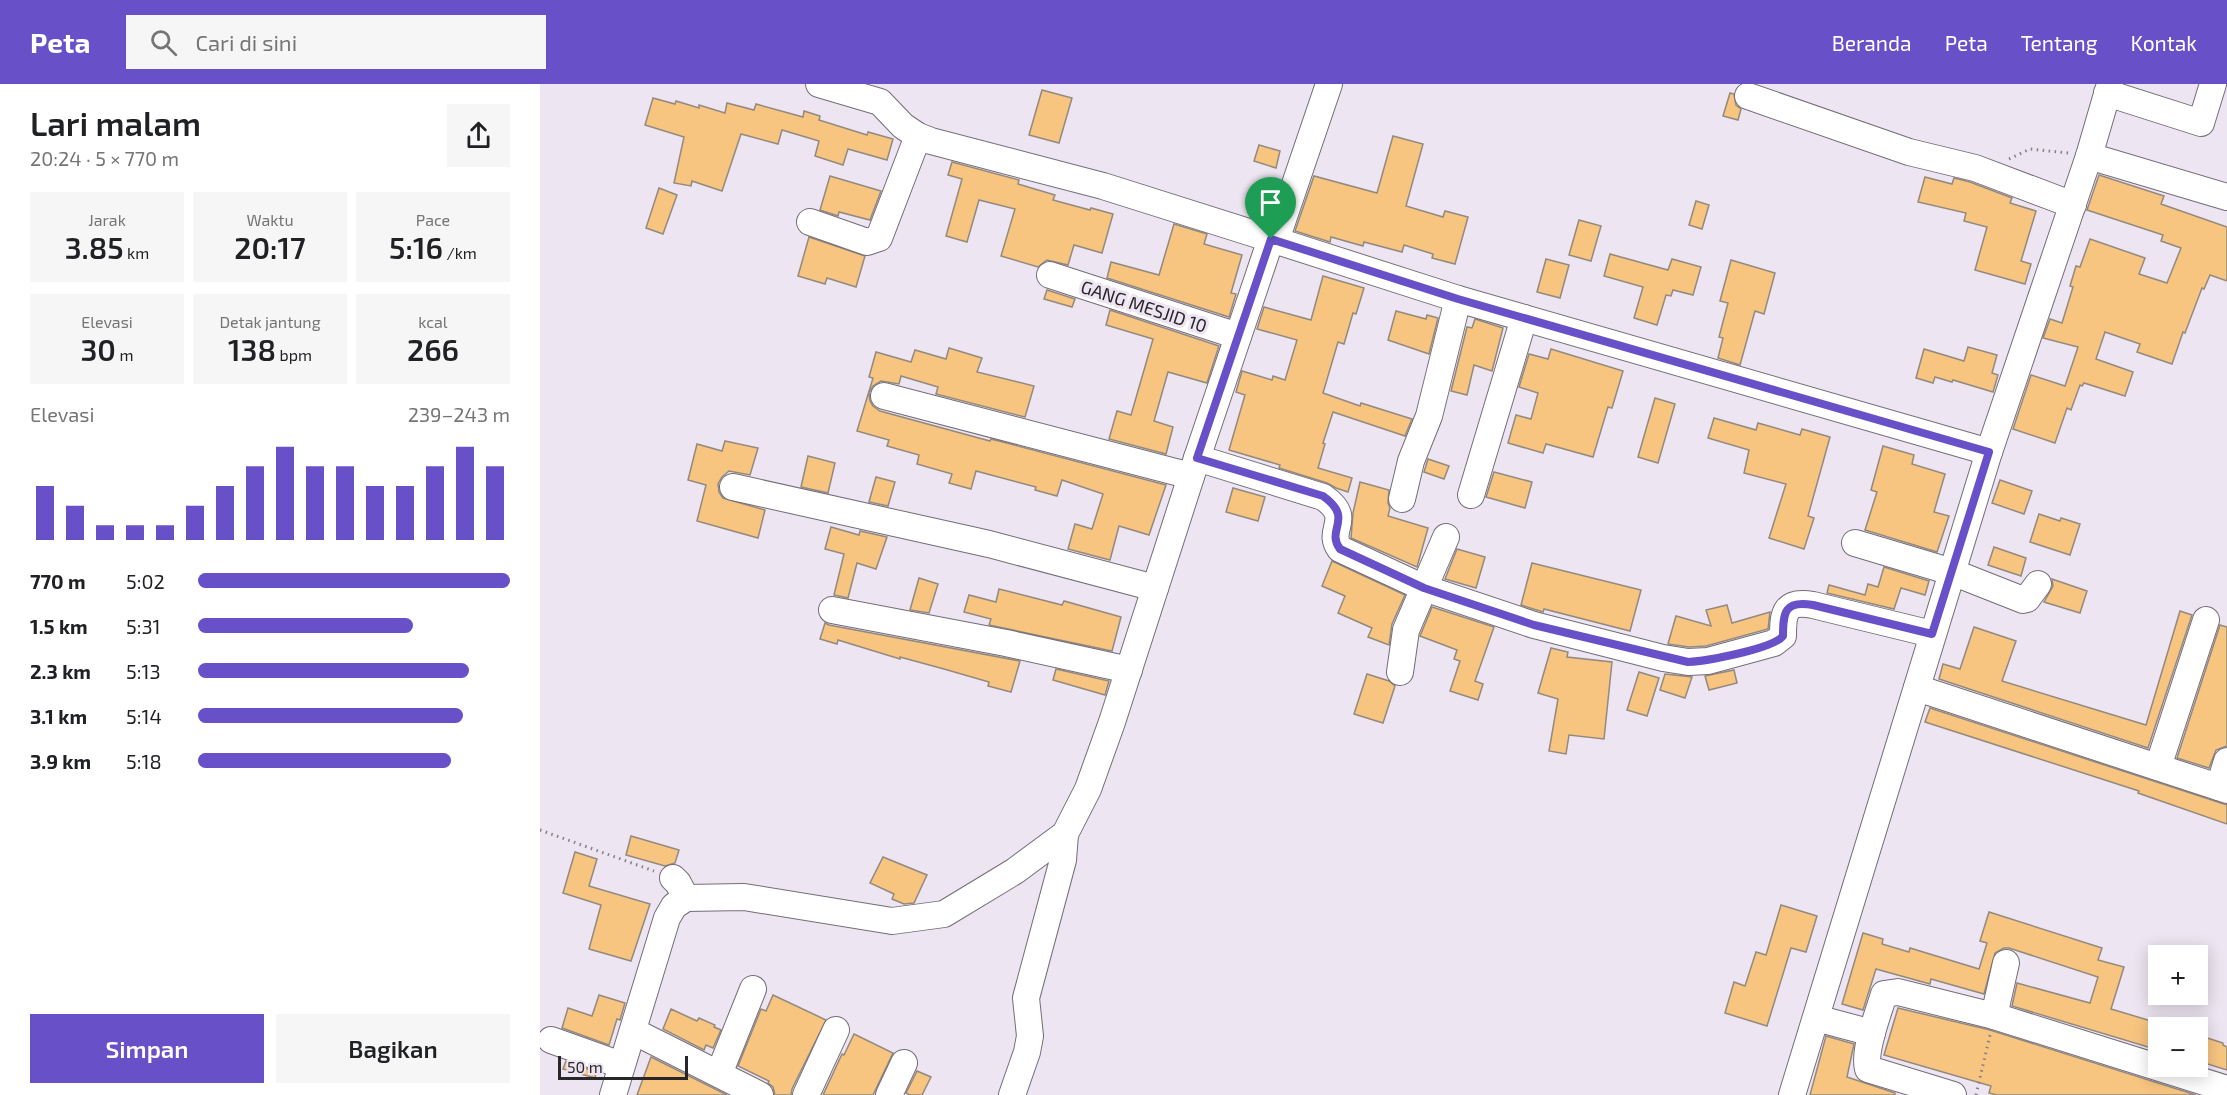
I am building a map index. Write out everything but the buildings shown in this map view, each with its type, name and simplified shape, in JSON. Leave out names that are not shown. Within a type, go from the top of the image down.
[{"type":"street","points":[[819,84],[882,93],[903,126],[918,136],[1103,186],[1458,299],[1989,452]]},
{"type":"street","points":[[1012,1095],[1027,1052],[1030,1036],[1026,998],[1063,860],[1065,834],[1088,789],[1238,336],[1329,84]]},
{"type":"street","points":[[1792,1095],[1989,452],[2073,205],[2108,88],[2201,123],[2213,84]]},
{"type":"street","points":[[1748,96],[1909,152],[1950,161],[1993,175],[2073,205]]},
{"type":"street","points":[[810,222],[867,242],[879,238],[918,136]]},
{"type":"street","points":[[2089,156],[2227,197]]},
{"type":"street","name":"GANG MESJID 10","points":[[1050,276],[1238,336]]},
{"type":"street","points":[[1402,499],[1411,461],[1421,439],[1435,393],[1458,299]]},
{"type":"street","points":[[1472,495],[1524,318]]},
{"type":"street","points":[[884,396],[1323,496],[1337,509],[1340,524],[1335,534],[1335,543],[1340,549],[1424,588],[1534,625],[1688,662],[1708,661],[1774,643],[1783,636],[1784,613],[1788,608],[1799,604],[1813,605],[1932,634]]},
{"type":"street","points":[[733,487],[989,544],[1155,588]]},
{"type":"street","points":[[1400,672],[1406,630],[1446,537]]},
{"type":"street","points":[[1855,543],[1952,572],[2023,600],[2027,599],[2038,584]]},
{"type":"street","points":[[832,610],[1006,643],[1129,670]]},
{"type":"street","points":[[2158,767],[2206,620]]},
{"type":"street","points":[[1917,688],[2223,789],[2227,761]]},
{"type":"street","points":[[613,1095],[667,918],[674,906],[679,888],[892,921],[944,914],[1015,870],[1065,834]]},
{"type":"street","points":[[1994,1017],[2006,963]]},
{"type":"street","points":[[719,1074],[753,989]]},
{"type":"street","points":[[1953,1095],[1868,1069],[1872,1033],[1884,994],[1898,992],[1994,1017],[2227,1089]]},
{"type":"street","points":[[1816,1017],[1872,1033]]},
{"type":"street","points":[[806,1095],[836,1030]]},
{"type":"street","points":[[633,1031],[760,1095]]},
{"type":"street","points":[[551,1040],[621,1065]]},
{"type":"street","points":[[890,1095],[904,1063]]},
{"type":"path","points":[[1993,175],[2011,157],[2030,148],[2089,156]]},
{"type":"path","points":[[540,830],[679,888]]},
{"type":"path","points":[[1976,1095],[1994,1017]]},
{"type":"route","points":[[1271,239],[1458,299],[1989,452],[1932,634],[1809,604],[1799,604],[1788,608],[1784,613],[1783,636],[1774,643],[1708,661],[1688,662],[1663,658],[1534,625],[1424,588],[1350,555],[1335,543],[1335,534],[1340,524],[1339,516],[1333,504],[1323,496],[1197,458],[1271,239]]}]
